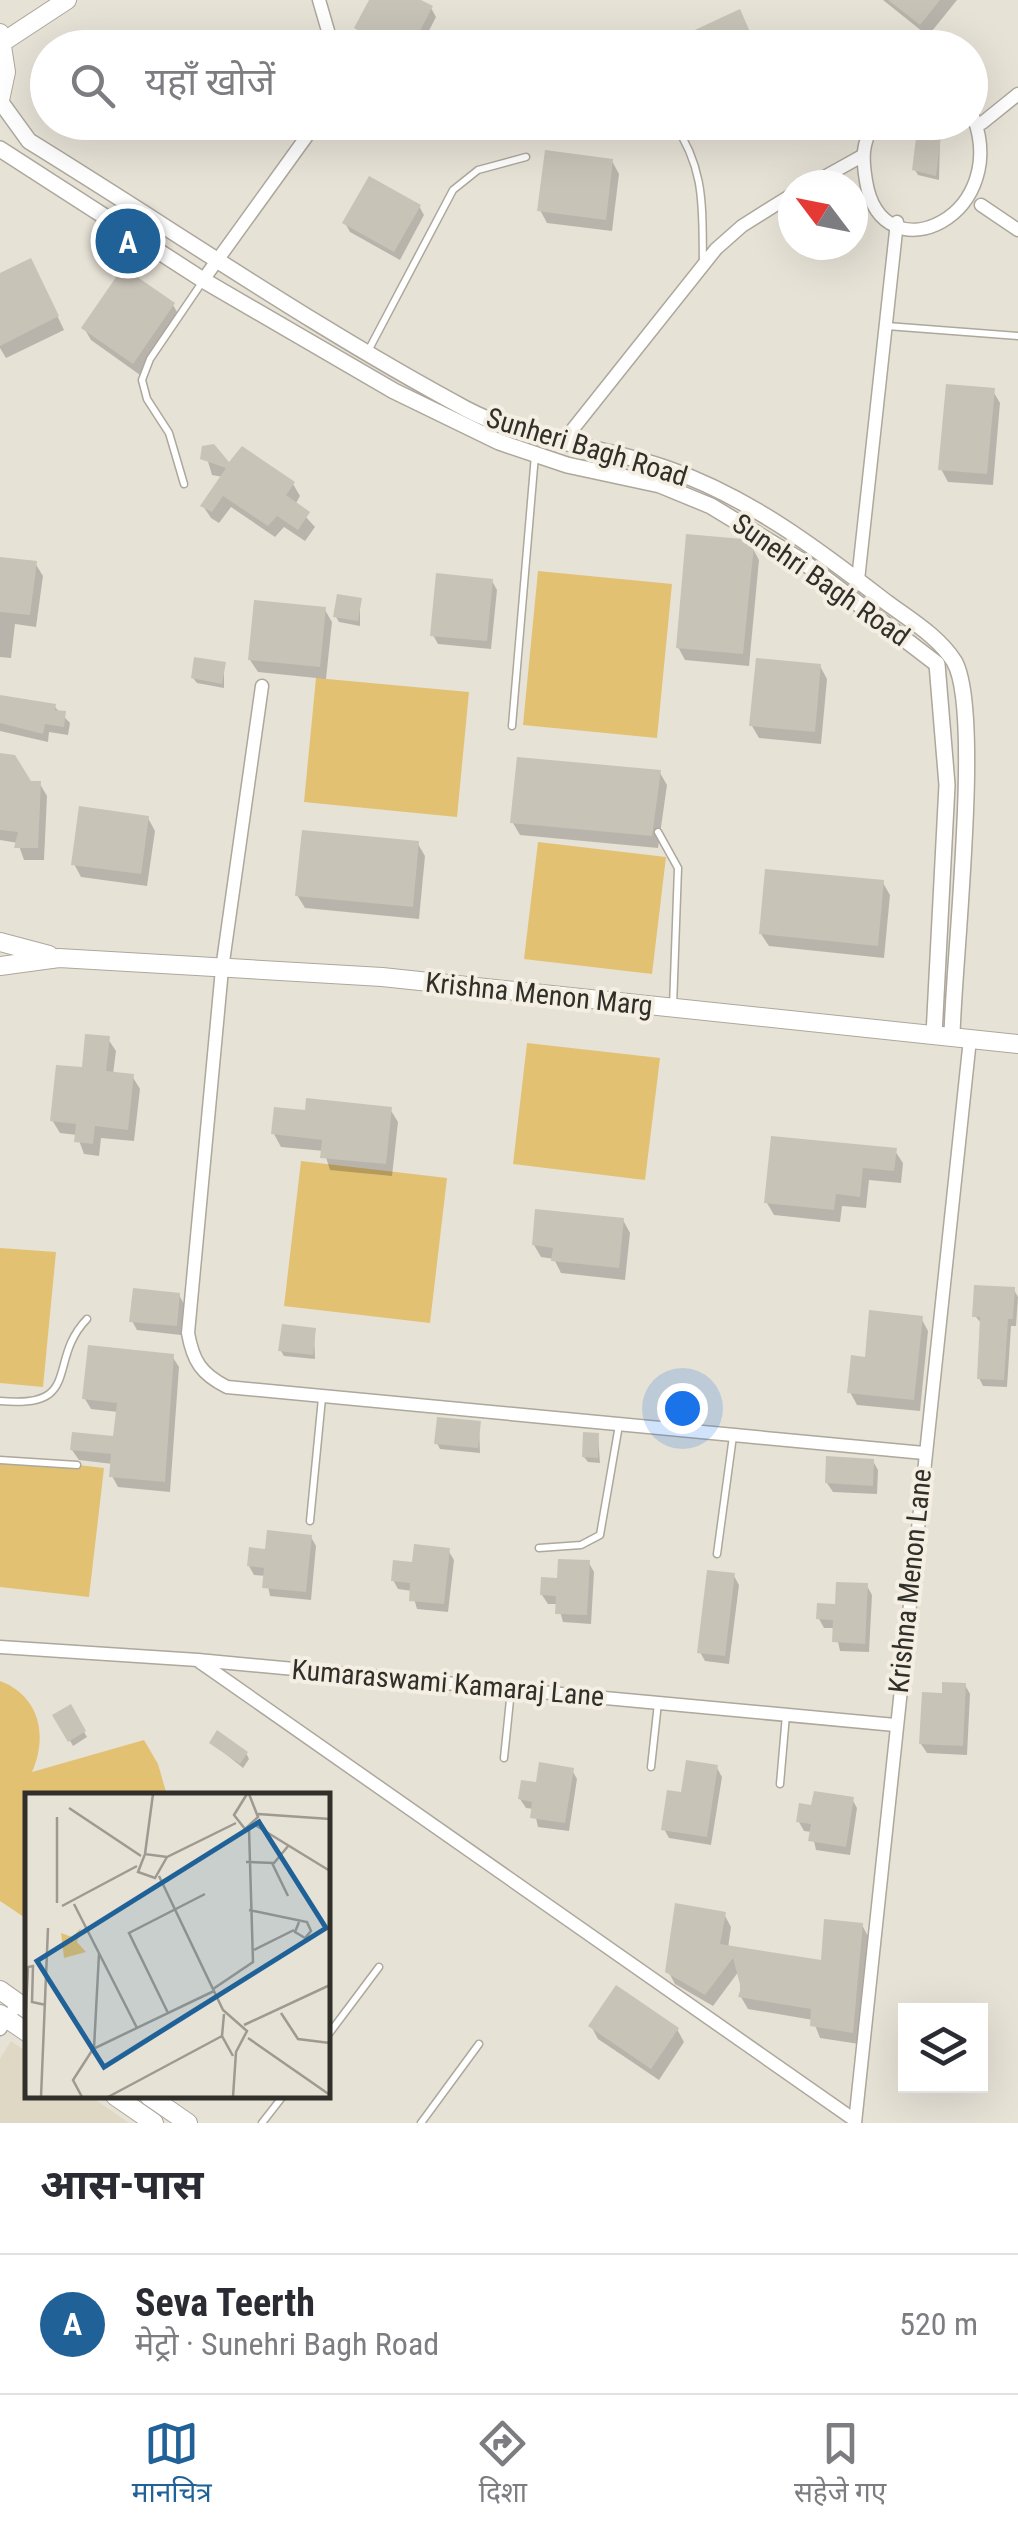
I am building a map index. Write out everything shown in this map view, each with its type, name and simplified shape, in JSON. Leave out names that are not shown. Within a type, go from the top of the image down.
[{"type":"main road","points":[[0,100],[6,72],[2,38],[67,0]]},
{"type":"main road","name":"Krishna Menon Marg","points":[[0,942],[58,958],[382,977],[1018,1044]]},
{"type":"main road","name":"Krishna Menon Marg","points":[[0,966],[58,958]]},
{"type":"main road","points":[[0,1990],[10,2015]]},
{"type":"main road","points":[[118,2098],[154,2123]]},
{"type":"main road","points":[[151,2098],[188,2123]]},
{"type":"street","points":[[319,0],[328,30]]},
{"type":"street","points":[[988,118],[1018,94]]},
{"type":"street","name":"Sunheri Bagh Road","points":[[0,100],[29,140],[216,262],[367,354],[470,411],[560,444],[665,467],[702,482],[814,545],[937,640],[956,664],[963,707],[966,786],[952,1036]]},
{"type":"street","points":[[988,137],[996,155]]},
{"type":"street","points":[[204,280],[304,140]]},
{"type":"street","points":[[868,140],[862,156],[868,196],[885,216],[909,228],[936,231],[961,222],[984,200],[1018,230]]},
{"type":"street","name":"Sunehri Bagh Road","points":[[0,149],[204,280],[394,391],[535,454],[660,485],[712,506],[805,562],[936,664],[947,785],[952,1036]]},
{"type":"street","points":[[837,170],[862,156]]},
{"type":"street","points":[[560,444],[704,264],[742,226],[778,203]]},
{"type":"street","points":[[858,580],[896,222]]},
{"type":"street","points":[[262,686],[222,969],[188,1333],[192,1358],[207,1376],[227,1387],[924,1453]]},
{"type":"street","name":"Krishna Menon Lane","points":[[854,2121],[924,1453],[965,1120],[952,1036]]},
{"type":"street","name":"Kumaraswami Kamaraj Lane","points":[[0,1647],[198,1660],[895,1725]]},
{"type":"street","points":[[198,1660],[854,2121]]},
{"type":"lane","points":[[685,140],[699,173],[704,264]]},
{"type":"lane","points":[[367,354],[432,222],[453,190],[478,170],[526,156]]},
{"type":"lane","points":[[184,484],[169,434],[147,400],[142,380],[150,359],[204,280]]},
{"type":"lane","points":[[887,326],[1018,336]]},
{"type":"lane","points":[[512,726],[535,454]]},
{"type":"lane","points":[[658,832],[678,868],[673,1008]]},
{"type":"lane","points":[[0,1401],[34,1404],[52,1394],[73,1337],[87,1319]]},
{"type":"lane","points":[[310,1521],[323,1396]]},
{"type":"lane","points":[[538,1548],[581,1545],[600,1535],[619,1424]]},
{"type":"lane","points":[[718,1554],[734,1435]]},
{"type":"lane","points":[[0,1460],[77,1465]]},
{"type":"lane","points":[[504,1758],[510,1689]]},
{"type":"lane","points":[[651,1767],[658,1703]]},
{"type":"lane","points":[[780,1784],[786,1714]]},
{"type":"lane","points":[[330,2032],[379,1966]]},
{"type":"lane","points":[[421,2123],[480,2044]]},
{"type":"lane","points":[[262,2123],[281,2098]]},
{"type":"shaded area","points":[[538,571],[672,584],[657,738],[523,725]]},
{"type":"shaded area","points":[[316,678],[469,692],[457,817],[304,802]]},
{"type":"shaded area","points":[[538,842],[666,857],[652,974],[524,959]]},
{"type":"shaded area","points":[[527,1043],[660,1058],[645,1180],[513,1164]]},
{"type":"shaded area","points":[[301,1161],[447,1178],[430,1323],[284,1306]]},
{"type":"shaded area","points":[[0,1248],[56,1252],[43,1387],[0,1383]]},
{"type":"shaded area","points":[[0,1456],[104,1468],[89,1597],[0,1587]]},
{"type":"shaded area","points":[[0,1681],[24,1696],[37,1719],[39,1745],[32,1772],[144,1740],[158,1764],[166,1792],[25,1793],[25,1918],[0,1901]]},
{"type":"shaded area","points":[[11,2041],[25,2051],[25,2098],[93,2098],[129,2123],[0,2123],[0,2059]]},
{"type":"building","points":[[369,0],[421,0],[433,6],[420,30],[354,28]]},
{"type":"building","points":[[888,0],[940,0],[920,25]]},
{"type":"building","points":[[740,9],[749,30],[695,30]]},
{"type":"building","points":[[916,140],[940,140],[936,176],[912,170]]},
{"type":"building","points":[[545,150],[613,159],[606,220],[537,211]]},
{"type":"building","points":[[369,176],[421,205],[394,252],[342,223]]},
{"type":"building","points":[[31,258],[59,316],[0,346],[0,273]]},
{"type":"building","points":[[123,267],[175,303],[133,364],[81,328]]},
{"type":"building","points":[[946,384],[995,388],[987,474],[938,470]]},
{"type":"building","points":[[214,444],[229,462],[242,446],[295,482],[286,495],[310,512],[298,530],[277,516],[268,526],[223,496],[212,512],[200,506],[226,468],[200,459],[202,446]]},
{"type":"building","points":[[686,534],[743,539],[754,545],[743,654],[676,648]]},
{"type":"building","points":[[0,557],[37,561],[30,615],[0,612]]},
{"type":"building","points":[[436,573],[493,579],[487,641],[430,636]]},
{"type":"building","points":[[337,594],[362,598],[358,621],[333,617]]},
{"type":"building","points":[[254,600],[326,607],[320,667],[248,660]]},
{"type":"building","points":[[194,657],[226,662],[222,684],[191,678]]},
{"type":"building","points":[[756,658],[821,664],[815,732],[749,726]]},
{"type":"building","points":[[0,695],[56,704],[55,710],[66,711],[64,727],[45,724],[43,734],[0,723]]},
{"type":"building","points":[[0,753],[15,755],[31,781],[41,781],[38,848],[14,848],[18,832],[0,830]]},
{"type":"building","points":[[517,757],[661,770],[652,836],[510,823]]},
{"type":"building","points":[[79,806],[149,816],[141,874],[71,865]]},
{"type":"building","points":[[302,830],[419,841],[413,907],[295,896]]},
{"type":"building","points":[[765,869],[884,880],[878,946],[759,934]]},
{"type":"building","points":[[85,1034],[110,1036],[106,1071],[134,1074],[128,1130],[95,1126],[93,1144],[74,1142],[76,1124],[50,1121],[56,1065],[82,1067]]},
{"type":"building","points":[[306,1098],[392,1107],[386,1164],[320,1158],[322,1140],[271,1134],[274,1107],[305,1110]]},
{"type":"building","points":[[771,1136],[897,1148],[894,1171],[863,1168],[860,1197],[836,1194],[834,1210],[764,1203]]},
{"type":"building","points":[[535,1209],[624,1218],[619,1268],[551,1261],[553,1248],[532,1245]]},
{"type":"building","points":[[974,1285],[1015,1287],[1013,1319],[1008,1319],[1004,1380],[977,1379],[980,1317],[972,1317]]},
{"type":"building","points":[[133,1288],[180,1293],[177,1326],[129,1322]]},
{"type":"building","points":[[869,1310],[923,1316],[914,1400],[847,1393],[851,1355],[865,1357]]},
{"type":"building","points":[[282,1324],[316,1328],[313,1355],[278,1351]]},
{"type":"building","points":[[88,1345],[174,1354],[165,1482],[109,1477],[111,1454],[70,1450],[72,1432],[113,1436],[117,1403],[82,1399]]},
{"type":"building","points":[[437,1417],[481,1421],[478,1448],[434,1444]]},
{"type":"building","points":[[583,1432],[599,1433],[598,1458],[582,1457]]},
{"type":"building","points":[[826,1456],[874,1459],[873,1486],[825,1483]]},
{"type":"building","points":[[267,1530],[312,1535],[306,1592],[262,1588],[264,1568],[247,1566],[249,1547],[265,1549]]},
{"type":"building","points":[[414,1544],[450,1548],[444,1604],[409,1601],[410,1583],[391,1581],[393,1560],[412,1562]]},
{"type":"building","points":[[558,1559],[590,1560],[587,1615],[555,1614],[556,1596],[540,1595],[541,1577],[557,1578]]},
{"type":"building","points":[[707,1570],[735,1573],[725,1656],[697,1653]]},
{"type":"building","points":[[836,1582],[868,1583],[865,1644],[832,1642],[833,1620],[816,1619],[817,1603],[835,1604]]},
{"type":"building","points":[[942,1682],[966,1683],[963,1746],[919,1744],[922,1692],[942,1693]]},
{"type":"building","points":[[71,1704],[86,1731],[68,1742],[52,1715]]},
{"type":"building","points":[[217,1730],[248,1752],[240,1764],[209,1743]]},
{"type":"building","points":[[686,1760],[718,1765],[707,1837],[661,1830],[667,1790],[681,1792]]},
{"type":"building","points":[[539,1762],[574,1768],[565,1823],[530,1818],[532,1802],[518,1799],[521,1780],[536,1782]]},
{"type":"building","points":[[814,1791],[854,1797],[846,1847],[808,1841],[811,1824],[796,1822],[799,1803],[811,1805]]},
{"type":"building","points":[[675,1903],[726,1912],[720,1944],[821,1960],[824,1919],[863,1923],[853,2033],[810,2026],[811,2009],[738,1997],[741,1988],[733,1958],[705,1995],[665,1972]]},
{"type":"building","points":[[616,1985],[679,2028],[651,2069],[588,2026]]},
{"type":"place","name":"Seva Teerth","points":[[128,241]]}]
